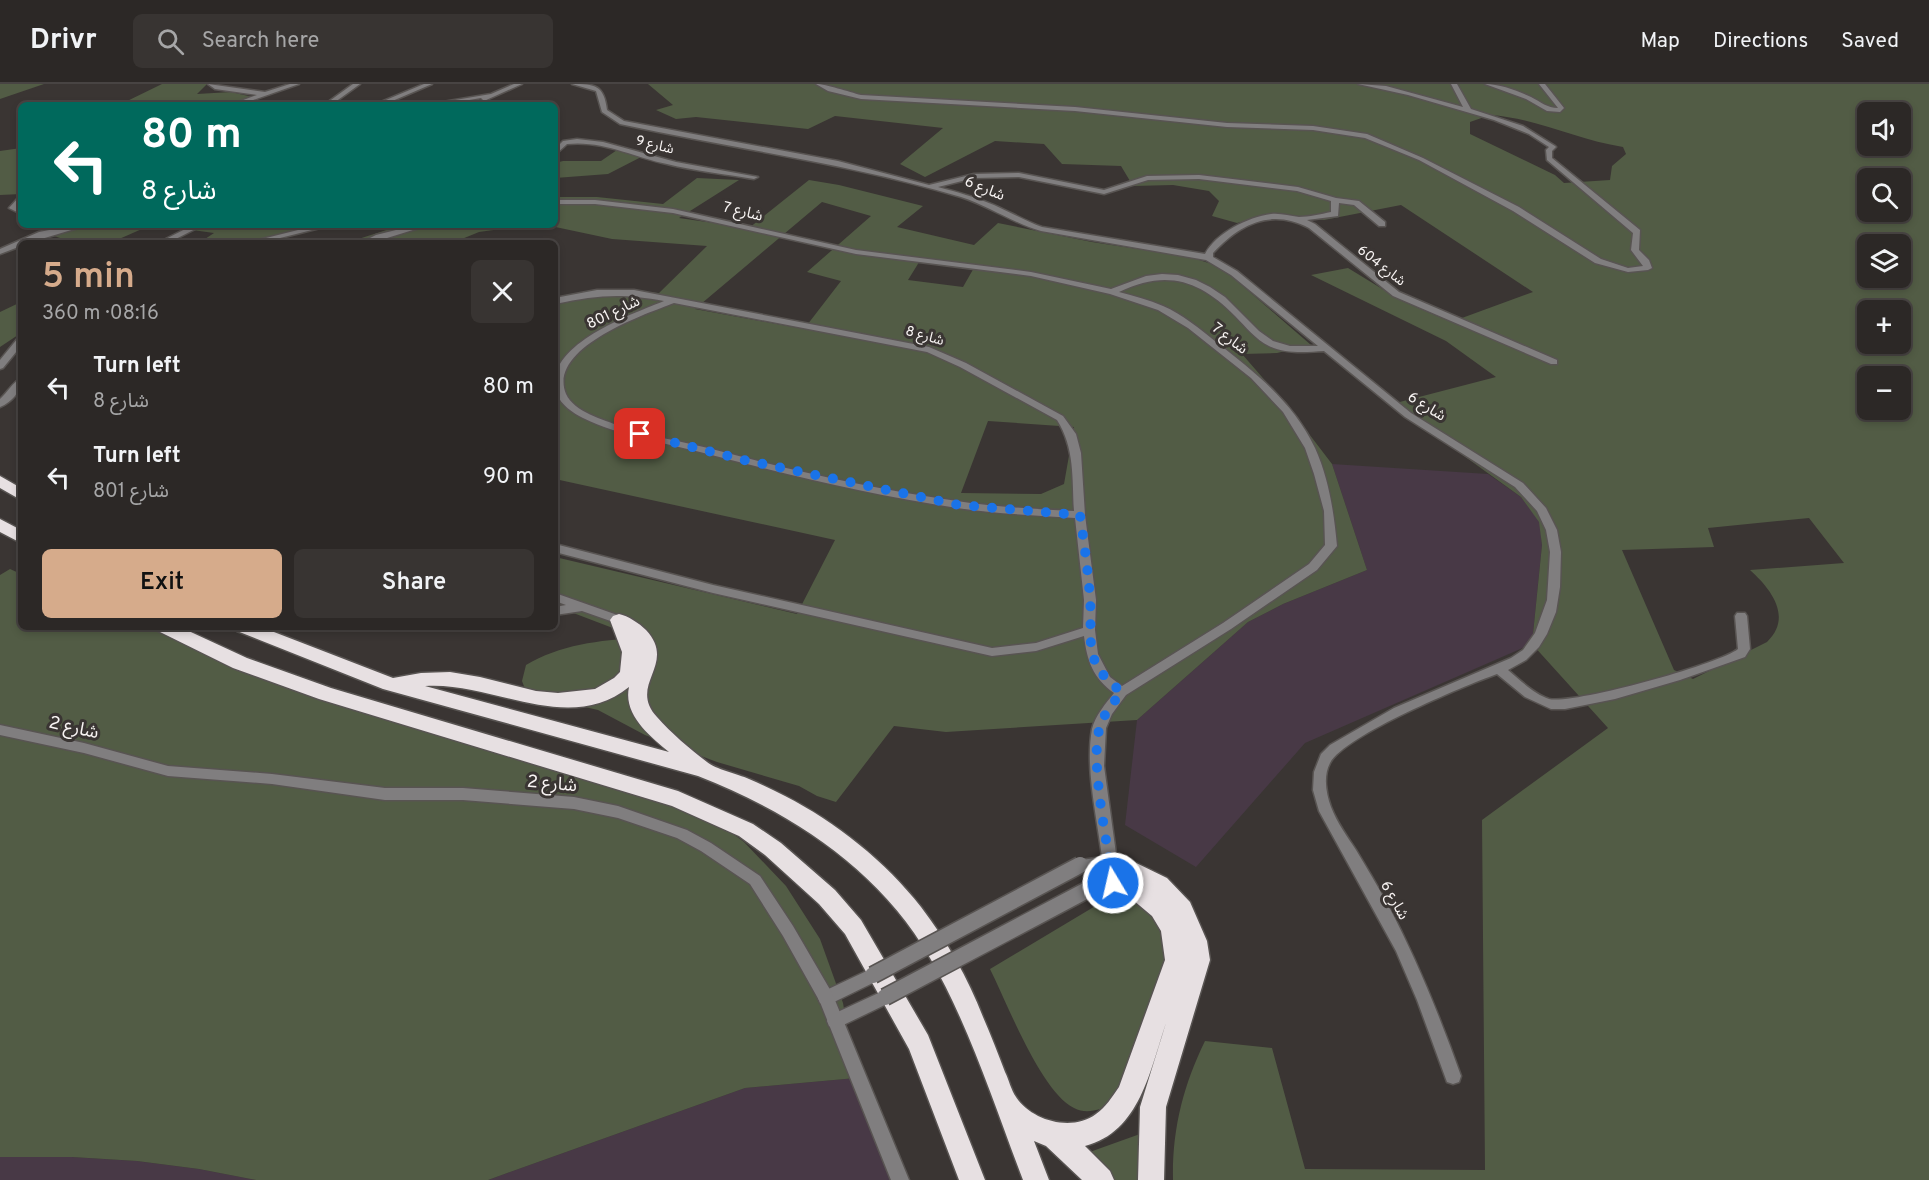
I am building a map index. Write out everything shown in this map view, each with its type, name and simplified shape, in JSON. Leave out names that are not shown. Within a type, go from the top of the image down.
[{"type":"highway","points":[[0,481],[18,493]]},
{"type":"highway","points":[[0,524],[18,536]]},
{"type":"highway","points":[[390,684],[437,678],[485,684],[546,700],[579,700],[591,697],[608,692],[621,682],[632,666],[631,646],[619,620]]},
{"type":"highway","points":[[619,620],[641,634],[649,650],[646,670],[637,694],[640,710],[702,769]]},
{"type":"highway","points":[[170,630],[240,663],[327,694],[678,799],[746,830],[773,849],[828,897],[853,927],[919,1044],[972,1180]]},
{"type":"highway","points":[[254,630],[390,684],[702,769],[742,783],[784,804],[848,846],[893,893],[927,934],[958,986],[1036,1180]]},
{"type":"highway","points":[[1056,1137],[1091,1132],[1114,1116],[1123,1106],[1177,960],[1173,930],[1160,907],[1112,872]]},
{"type":"highway","points":[[1112,872],[1142,873],[1170,893],[1182,906],[1198,942],[1198,960],[1153,1107],[1151,1180]]},
{"type":"highway","points":[[1006,1105],[1029,1126],[1056,1137],[1101,1180]]},
{"type":"street","points":[[211,84],[215,87],[268,95]]},
{"type":"street","points":[[243,102],[296,84]]},
{"type":"street","points":[[331,102],[357,84]]},
{"type":"street","points":[[385,102],[429,84]]},
{"type":"street","points":[[446,102],[489,95],[518,84],[525,84]]},
{"type":"street","points":[[575,84],[592,87],[600,92],[604,100],[603,109],[609,116],[796,146]]},
{"type":"street","points":[[819,84],[830,90],[861,97],[1075,109],[1227,125],[1313,128],[1367,136],[1421,159],[1516,209],[1598,261],[1628,270],[1648,268],[1646,262],[1635,250],[1637,232],[1549,159],[1549,150],[1553,147],[1526,130],[1468,110],[1406,92],[1361,84]]},
{"type":"street","points":[[1454,84],[1468,110]]},
{"type":"street","points":[[1488,84],[1528,98],[1549,110],[1560,111],[1561,108],[1542,84]]},
{"type":"street","points":[[480,102],[489,95]]},
{"type":"street","name":"شارع 6","points":[[609,116],[622,123],[819,158],[984,203],[1031,226],[1209,258],[1234,273],[1408,415],[1529,492],[1550,524],[1557,549],[1556,582],[1544,629],[1526,654],[1370,725],[1335,748],[1325,759],[1319,778],[1321,797],[1332,822],[1393,929],[1419,984],[1453,1076]]},
{"type":"street","name":"شارع 9","points":[[558,150],[565,142],[604,145],[667,162],[754,177]]},
{"type":"street","points":[[928,187],[974,176],[1019,175],[1104,192],[1147,178],[1199,177],[1298,189],[1335,200],[1356,203],[1382,224]]},
{"type":"street","points":[[1298,219],[1335,214],[1335,200]]},
{"type":"street","name":"شارع 7","points":[[558,202],[595,202],[673,212],[723,221],[838,249],[917,261],[1008,270],[1112,292],[1161,308],[1191,326],[1254,376],[1287,410],[1310,448],[1329,511],[1332,539],[1325,555],[1313,567],[1227,626],[1122,692],[1107,711],[1099,729],[1097,766],[1112,872]]},
{"type":"street","name":"شارع 604","points":[[1209,258],[1209,253],[1224,237],[1250,221],[1270,217],[1298,219],[1312,226],[1396,294],[1554,362]]},
{"type":"street","points":[[28,240],[58,228]]},
{"type":"street","points":[[35,237],[72,228]]},
{"type":"street","points":[[168,240],[193,228]]},
{"type":"street","points":[[263,240],[315,228]]},
{"type":"street","points":[[379,237],[387,228]]},
{"type":"street","points":[[372,240],[414,228]]},
{"type":"street","points":[[0,252],[18,244]]},
{"type":"street","points":[[1112,292],[1144,278],[1162,276],[1187,279],[1215,294],[1251,329],[1270,343],[1292,349],[1324,348]]},
{"type":"street","name":"شارع 8","points":[[558,300],[609,292],[634,293],[913,346],[944,356],[1019,393],[1060,418],[1071,434],[1079,480],[1080,515],[1090,600],[1089,630],[1092,654],[1105,680],[1122,692]]},
{"type":"street","name":"شارع 801","points":[[676,300],[617,324],[582,344],[567,360],[560,376],[560,391],[568,402],[591,417],[619,429],[744,460],[959,505],[1080,515]]},
{"type":"street","points":[[0,366],[18,344]]},
{"type":"street","points":[[0,404],[18,385]]},
{"type":"street","points":[[558,549],[724,592],[992,652],[1036,647],[1089,630]]},
{"type":"street","points":[[558,598],[619,620]]},
{"type":"street","points":[[558,611],[586,607]]},
{"type":"street","points":[[1498,668],[1536,698],[1556,705],[1629,691],[1741,654],[1744,649],[1741,616]]},
{"type":"street","name":"شارع 2","points":[[0,730],[84,748],[168,771],[272,779],[385,794],[463,794],[574,803],[618,812],[658,824],[706,847],[755,880],[788,931],[826,998],[900,1180]]},
{"type":"street","points":[[826,998],[1080,866],[1112,872]]},
{"type":"street","points":[[836,1021],[1089,889],[1112,872]]},
{"type":"shaded area","points":[[1332,464],[1488,474],[1521,497],[1540,522],[1542,545],[1532,644],[1305,743],[1196,867],[1125,825],[1137,720],[1248,622],[1283,604],[1367,570]]},
{"type":"shaded area","points":[[856,1078],[899,1180],[488,1180],[745,1088]]},
{"type":"shaded area","points":[[0,1157],[72,1157],[137,1161],[199,1169],[256,1180],[0,1180]]},
{"type":"green space","points":[[0,84],[44,84],[0,99]]},
{"type":"green space","points":[[162,84],[207,84],[197,94],[231,92],[257,98],[246,102],[125,102]]},
{"type":"green space","points":[[648,84],[1929,84],[1929,1180],[1173,1180],[1174,1144],[1180,1109],[1205,1041],[1272,1048],[1305,1169],[1485,1170],[1482,820],[1608,728],[1532,644],[1542,545],[1539,522],[1521,497],[1392,404],[1496,377],[1446,341],[1311,275],[1348,268],[1402,301],[1451,322],[1533,292],[1401,205],[1324,220],[1279,213],[1237,223],[1212,216],[1219,201],[1209,191],[1173,185],[1133,186],[1121,166],[1062,164],[1044,144],[995,141],[925,177],[900,164],[943,128],[835,116],[808,129],[696,117],[676,119],[656,110],[673,105]],"holes":[[[1490,115],[1524,120],[1623,147],[1626,154],[1612,166],[1610,180],[1564,183],[1555,175],[1470,134],[1470,122]],[[1809,518],[1844,563],[1750,570],[1765,586],[1776,604],[1779,613],[1775,633],[1767,642],[1693,679],[1674,670],[1622,550],[1714,547],[1708,528]]]},
{"type":"green space","points":[[18,148],[18,194],[0,195],[0,151]]},
{"type":"green space","points":[[617,150],[645,155],[608,174],[558,178],[558,162],[601,161]]},
{"type":"green space","points":[[697,178],[739,180],[679,218],[749,228],[809,180],[923,206],[897,227],[974,245],[998,223],[1092,242],[1190,257],[1221,267],[1311,345],[1277,353],[1242,354],[1290,409],[1332,464],[1367,570],[1283,604],[1248,622],[1137,720],[946,732],[894,726],[836,802],[817,796],[799,786],[717,762],[645,735],[598,710],[527,694],[522,681],[526,665],[539,658],[580,645],[639,638],[558,607],[558,558],[797,614],[835,540],[558,480],[558,301],[636,291],[659,293],[707,246],[612,239],[558,228],[558,197],[597,197],[663,204]],"holes":[[[822,202],[871,216],[807,272],[841,281],[804,329],[695,309]],[[921,259],[975,266],[963,287],[908,280]],[[988,421],[1074,427],[1064,484],[1041,494],[961,493]]]},
{"type":"green space","points":[[72,228],[144,228],[117,240],[66,240],[48,234]]},
{"type":"green space","points":[[196,228],[311,228],[261,240],[204,240],[214,233],[192,230]]},
{"type":"green space","points":[[393,228],[508,228],[479,232],[459,240],[355,240]]},
{"type":"green space","points":[[18,303],[18,335],[0,347],[0,312]]},
{"type":"green space","points":[[10,569],[18,573],[18,630],[165,630],[291,679],[615,777],[721,825],[744,842],[786,886],[820,939],[843,1003],[856,1078],[745,1088],[488,1180],[256,1180],[199,1169],[137,1161],[72,1157],[0,1157],[0,575]]},
{"type":"green space","points":[[1123,899],[1148,909],[1158,920],[1171,944],[1114,1104],[1084,1111],[1074,1108],[1062,1099],[1037,1066],[990,969],[1097,905]]},
{"type":"green space","points":[[1140,1134],[1139,1180],[1115,1180],[1087,1153]]},
{"type":"route","points":[[640,434],[744,460],[959,505],[1080,515],[1087,562],[1092,654],[1105,680],[1122,692],[1107,711],[1099,729],[1097,766],[1113,883]]}]
